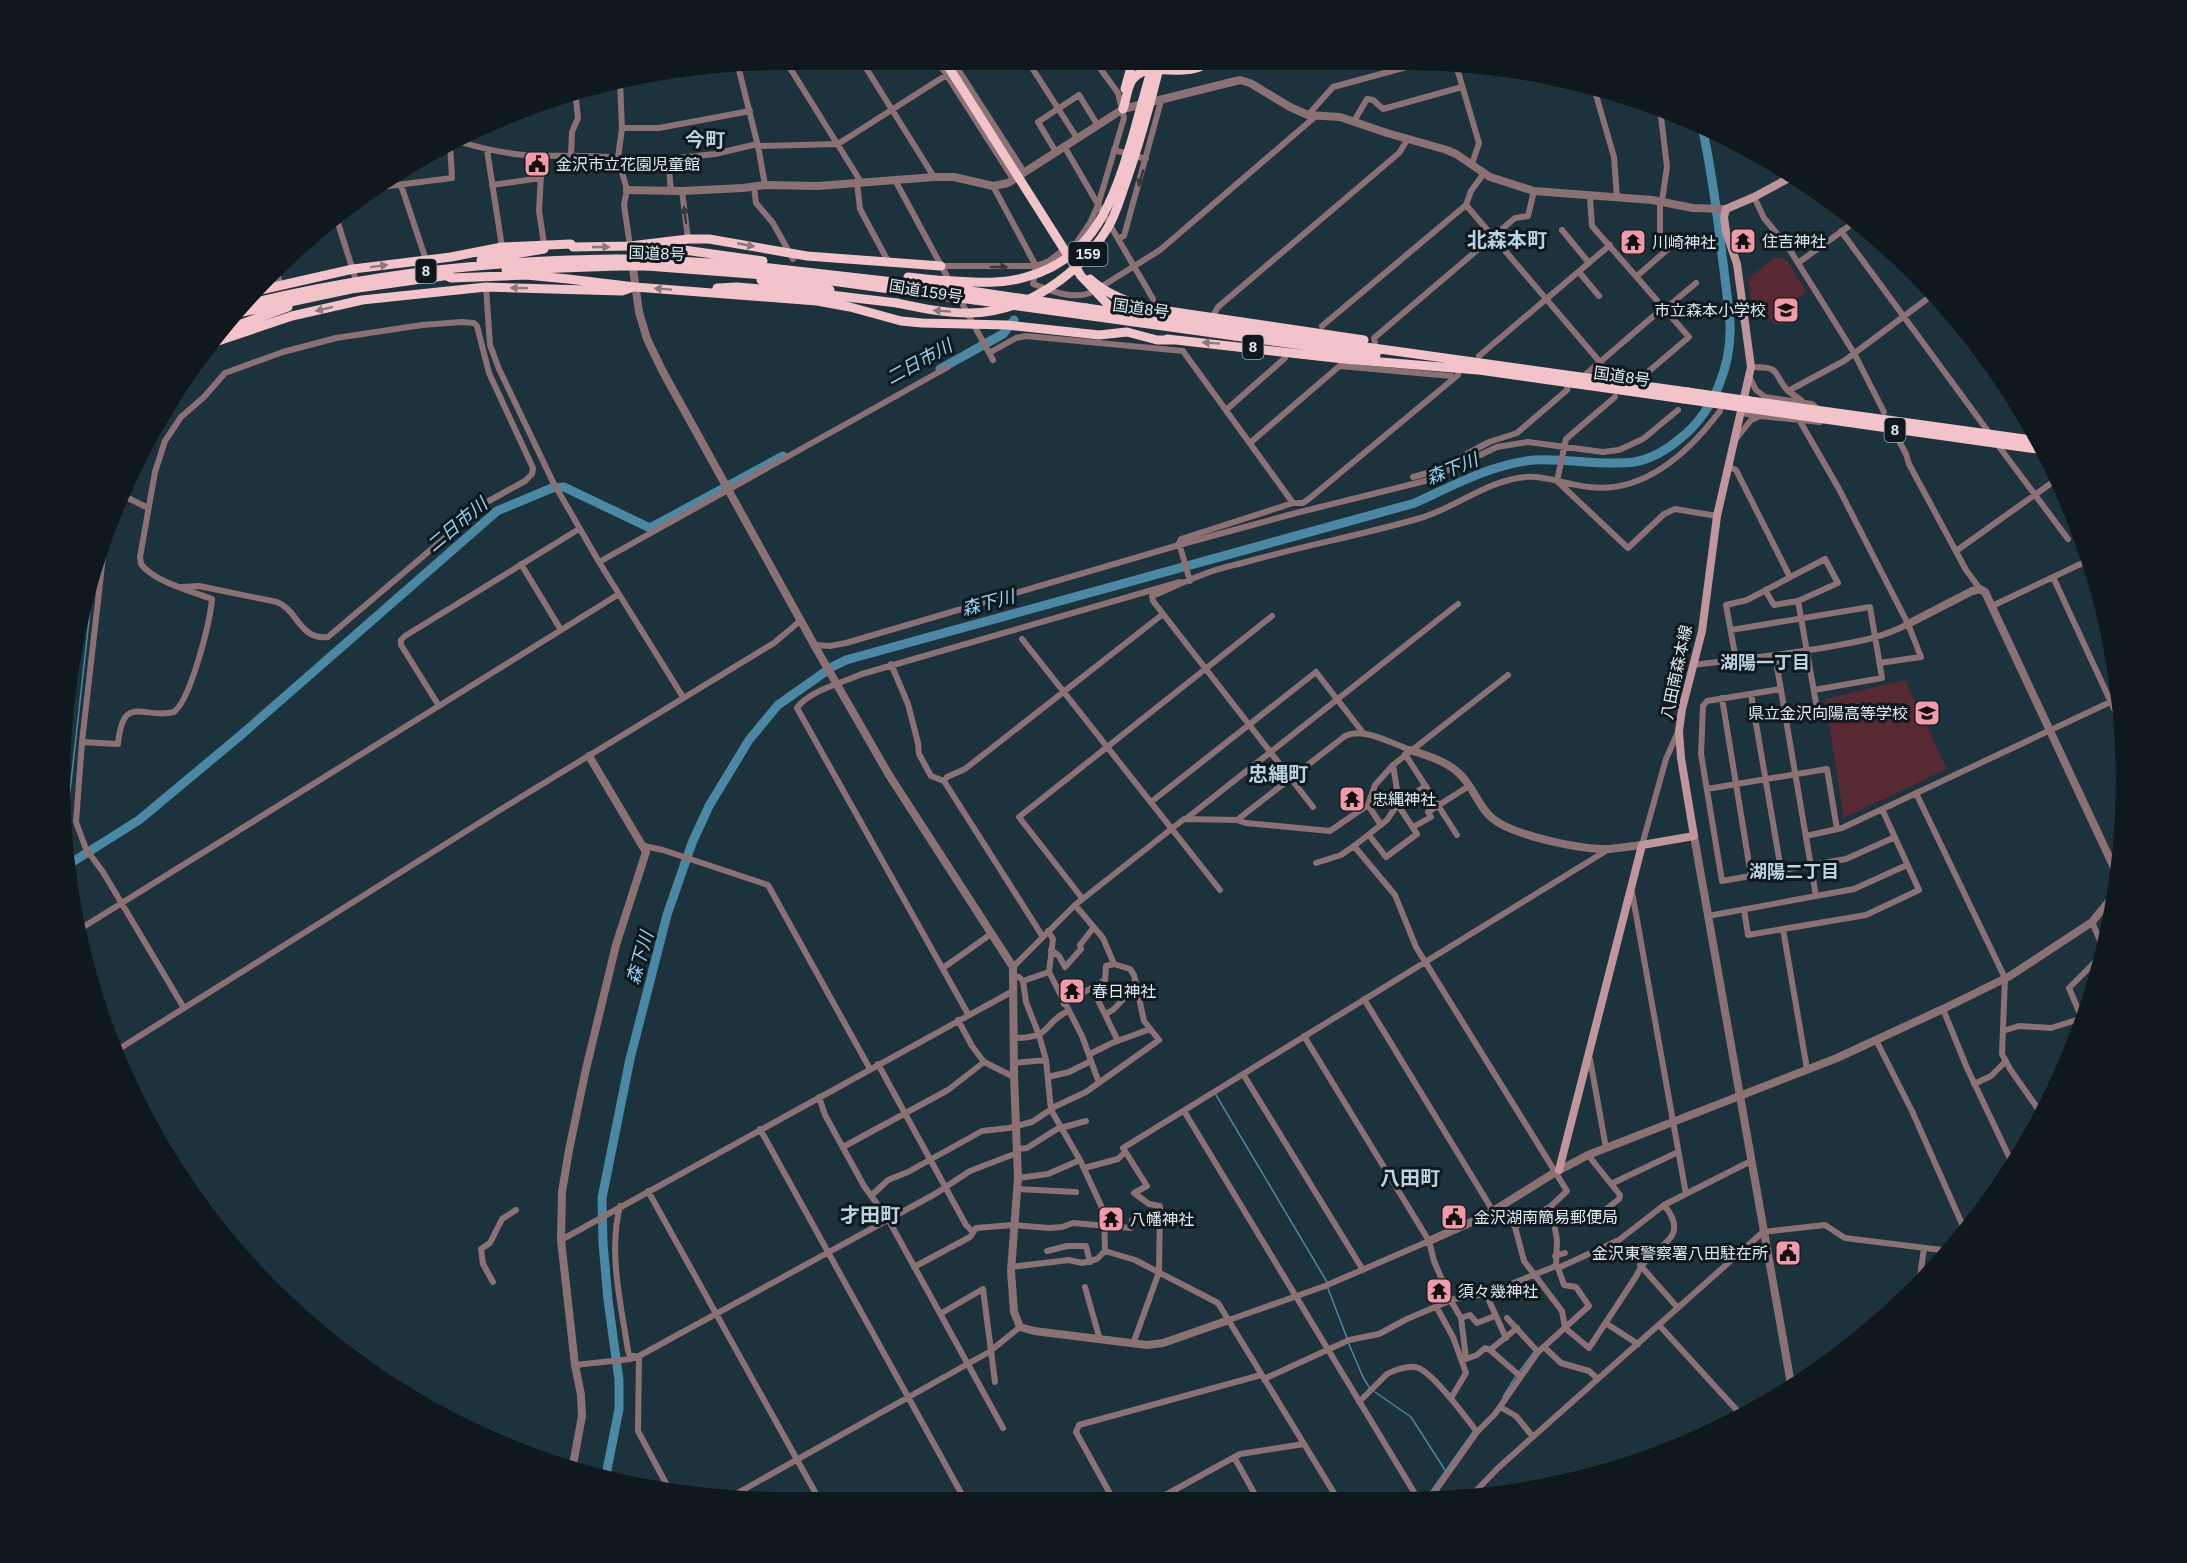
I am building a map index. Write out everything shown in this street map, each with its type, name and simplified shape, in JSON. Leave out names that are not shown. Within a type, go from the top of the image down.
[{"type":"highway","points":[[1123,109],[1125,82],[1129,70]]},
{"type":"highway","points":[[1123,109],[1131,82],[1145,70],[1192,70]]},
{"type":"highway","name":"国道159号","points":[[847,276],[852,272],[938,287],[1027,277],[1060,262],[1086,241],[1108,208],[1118,183],[1151,70]]},
{"type":"highway","name":"国道159号","points":[[715,270],[725,276],[815,287],[930,310],[970,313],[988,311],[1007,307],[1035,296],[1074,270],[1099,242],[1108,228],[1134,159],[1158,70]]},
{"type":"highway","name":"8","points":[[952,72],[1083,272],[1105,291],[1123,300],[1154,309],[1320,330],[1448,359]]},
{"type":"highway","points":[[454,267],[458,264],[532,251],[573,247],[630,246],[688,239],[737,243],[791,256],[941,266]]},
{"type":"highway","points":[[274,284],[354,273],[502,247],[571,244],[573,247]]},
{"type":"highway","name":"8","points":[[644,244],[827,269],[830,274]]},
{"type":"highway","name":"8","points":[[1068,249],[1081,276],[1117,314],[1145,333],[1172,340],[1342,362],[1466,368]]},
{"type":"highway","name":"国道8号","points":[[260,301],[366,279],[454,267],[533,261],[743,265],[847,276]]},
{"type":"highway","name":"国道8号","points":[[249,311],[332,293],[445,275],[616,263]]},
{"type":"highway","name":"国道8号","points":[[646,263],[818,279],[938,287],[973,296],[1568,383],[1686,396]]},
{"type":"highway","points":[[445,275],[451,278],[526,275],[635,287],[815,299],[901,321],[1010,326],[1099,335],[1127,332],[1157,340],[1172,340]]},
{"type":"highway","points":[[226,338],[292,316],[361,297],[486,287],[622,291],[635,287]]},
{"type":"highway","points":[[702,292],[720,287],[737,287],[897,303]]},
{"type":"highway","points":[[236,326],[274,312],[330,297],[332,293]]},
{"type":"highway","name":"国道8号","points":[[1236,333],[1448,359],[1466,368],[1585,378],[1866,426],[2033,448]]},
{"type":"highway","name":"国道8号","points":[[1746,407],[1821,411],[2028,439]]},
{"type":"main road","points":[[1726,208],[1754,197],[1785,180]]},
{"type":"main road","name":"八田南森本線","points":[[1694,836],[1681,758],[1679,731],[1702,631],[1717,516],[1746,407],[1751,368],[1737,264],[1726,232],[1724,218],[1726,208]]},
{"type":"main road","points":[[1556,1171],[1642,845],[1694,836]]},
{"type":"street","points":[[791,70],[838,144],[859,183],[860,209],[889,264]]},
{"type":"street","points":[[867,70],[934,177]]},
{"type":"street","points":[[950,70],[1019,175]]},
{"type":"street","points":[[671,190],[668,159],[715,154],[757,145],[838,144],[955,70]]},
{"type":"street","points":[[1033,70],[1077,138]]},
{"type":"street","points":[[941,266],[1019,268],[1036,266],[1049,261],[1081,238],[1098,205],[1124,118],[1118,93],[1101,70]]},
{"type":"street","points":[[1104,285],[1160,250],[1312,115],[1333,87],[1396,70]]},
{"type":"street","points":[[740,72],[765,185]]},
{"type":"street","points":[[952,72],[1019,175]]},
{"type":"street","points":[[1458,73],[1479,143],[1472,164]]},
{"type":"street","points":[[627,190],[682,191],[765,185],[818,186],[934,177],[954,177],[993,186],[1008,183],[1123,109],[1161,101],[1223,82],[1240,80],[1250,83],[1290,107],[1312,115],[1340,117],[1447,150],[1484,173],[1534,191],[1661,201],[1693,208],[1726,208]]},
{"type":"street","points":[[1353,121],[1367,99],[1373,100],[1383,109],[1462,87]]},
{"type":"street","points":[[620,89],[622,129],[618,158],[627,190],[624,205],[635,287],[647,339],[726,488],[889,775],[1013,971],[1023,981],[1026,1002],[1046,1060],[1051,1110],[1080,1160],[1104,1212],[1105,1251],[1097,1259],[1082,1263],[1069,1260],[1011,1267]]},
{"type":"street","points":[[1056,152],[1038,122],[1079,95],[1097,124]]},
{"type":"street","points":[[1597,97],[1614,157],[1617,198]]},
{"type":"street","points":[[571,155],[572,132],[578,118],[576,101]]},
{"type":"street","points":[[1119,238],[1124,236],[1161,101]]},
{"type":"street","points":[[622,129],[659,128],[750,111]]},
{"type":"street","points":[[1637,276],[1668,249],[1660,237],[1661,201],[1667,167],[1661,119]]},
{"type":"street","points":[[1213,316],[1218,307],[1399,153],[1408,139]]},
{"type":"street","points":[[467,144],[487,150],[542,156],[618,158]]},
{"type":"street","points":[[1065,146],[1153,299],[1154,309]]},
{"type":"street","points":[[487,150],[502,247]]},
{"type":"street","points":[[1114,150],[1146,159]]},
{"type":"street","points":[[393,186],[452,177],[451,153]]},
{"type":"street","points":[[542,156],[539,211],[544,244]]},
{"type":"street","points":[[1320,330],[1315,328],[1331,315],[1334,316],[1466,205],[1471,191],[1484,173]]},
{"type":"street","points":[[492,185],[541,178]]},
{"type":"street","points":[[894,180],[993,360]]},
{"type":"street","points":[[400,185],[426,260]]},
{"type":"street","points":[[993,186],[1036,266],[1033,284],[1054,292],[1082,296],[1090,293]]},
{"type":"street","points":[[754,187],[756,203],[773,223],[791,256]]},
{"type":"street","points":[[682,191],[688,239]]},
{"type":"street","points":[[1375,342],[1374,338],[1516,217],[1528,216],[1534,191]]},
{"type":"street","points":[[1590,197],[1592,226],[1689,337],[1641,378]]},
{"type":"street","points":[[1754,197],[1764,218],[1788,247],[1854,353],[1884,412]]},
{"type":"street","points":[[1466,205],[1611,375]]},
{"type":"street","points":[[340,225],[354,273]]},
{"type":"street","points":[[1798,263],[1849,226]]},
{"type":"street","points":[[1562,230],[1589,263]]},
{"type":"street","points":[[1841,231],[1990,434]]},
{"type":"street","points":[[1189,579],[1180,546],[1181,539],[1293,503],[1303,503],[1610,245]]},
{"type":"street","points":[[1579,272],[1599,296]]},
{"type":"street","points":[[276,282],[280,282],[279,279]]},
{"type":"street","points":[[1585,378],[1586,374],[1600,362],[1696,283]]},
{"type":"street","points":[[486,287],[490,345],[499,369],[553,482],[599,562],[684,697]]},
{"type":"street","points":[[1788,390],[1844,361],[1927,299]]},
{"type":"street","points":[[82,742],[118,744],[126,717],[131,712],[165,714],[180,708],[190,686],[212,599],[182,587],[153,575],[141,564],[140,557],[159,454],[171,430],[181,417],[204,397],[225,373],[283,352],[340,337],[422,325],[462,322],[474,323],[477,326],[495,390],[533,468],[532,474],[525,481],[487,502],[328,637],[312,636],[303,630],[286,605],[199,586],[182,587]]},
{"type":"street","points":[[986,348],[1026,336],[1183,351],[1293,503]]},
{"type":"street","points":[[1438,375],[1447,388],[1492,342],[1494,344]]},
{"type":"street","points":[[1226,410],[1274,367],[1277,368],[1289,358],[1286,354]]},
{"type":"street","points":[[1250,443],[1342,362],[1438,375],[1466,368]]},
{"type":"street","points":[[599,562],[726,488],[948,367]]},
{"type":"street","points":[[1751,368],[1768,367],[1777,372],[1788,390],[1801,400]]},
{"type":"street","points":[[1750,378],[1756,390],[1765,397],[1812,404],[1821,411]]},
{"type":"street","points":[[1413,477],[1435,471],[1489,442],[1517,433],[1567,390],[1568,383]]},
{"type":"street","points":[[1558,480],[1566,439],[1615,397]]},
{"type":"street","points":[[1746,407],[1760,416],[1866,426]]},
{"type":"street","points":[[815,647],[846,643],[1296,513],[1425,481],[1497,447],[1528,442],[1603,452],[1619,450],[1643,439],[1678,410]]},
{"type":"street","points":[[968,1014],[797,708],[801,703],[836,683],[891,664],[1280,553],[1418,519],[1445,510],[1498,484],[1519,477],[1558,480],[1590,488],[1623,485],[1650,476],[1683,453],[1720,411]]},
{"type":"street","points":[[1736,440],[1751,420],[1760,416]]},
{"type":"street","points":[[1801,423],[1839,489],[1908,624],[1921,657],[1879,663]]},
{"type":"street","points":[[1896,435],[1909,464],[1966,570],[1980,589],[1985,592],[2111,862]]},
{"type":"street","points":[[1996,443],[2068,539]]},
{"type":"street","points":[[1729,467],[1736,470],[1790,577]]},
{"type":"street","points":[[1558,480],[1628,548],[1664,514],[1675,509],[1717,516]]},
{"type":"street","points":[[1956,551],[2051,484]]},
{"type":"street","points":[[130,499],[148,508]]},
{"type":"street","points":[[439,706],[401,645],[401,640],[579,528]]},
{"type":"street","points":[[1736,660],[1726,605],[1747,600],[1790,577],[1826,559],[1838,584],[1798,601],[1774,605],[1766,590]]},
{"type":"street","points":[[1992,606],[2082,563]]},
{"type":"street","points":[[521,564],[561,630]]},
{"type":"street","points":[[1806,836],[1837,829],[2111,702],[2053,577]]},
{"type":"street","points":[[101,578],[75,810],[76,822],[90,856],[122,903],[183,1008]]},
{"type":"street","points":[[1189,579],[1152,596],[1153,601],[1313,807]]},
{"type":"street","points":[[1693,665],[1807,651],[1875,639],[1892,633],[1980,589]]},
{"type":"street","points":[[85,926],[619,594]]},
{"type":"street","points":[[1786,719],[1818,714],[1798,601]]},
{"type":"street","points":[[1020,1327],[1014,1312],[1011,1267],[1018,1178],[1013,971],[1045,934],[1082,898],[1458,604]]},
{"type":"street","points":[[1731,630],[1870,607],[1882,678],[1814,690]]},
{"type":"street","points":[[944,781],[947,777],[966,769],[1163,614]]},
{"type":"street","points":[[1082,898],[1019,817],[1272,616]]},
{"type":"street","points":[[122,1047],[774,643],[800,621]]},
{"type":"street","points":[[1022,639],[1220,890]]},
{"type":"street","points":[[1775,655],[1816,896]]},
{"type":"street","points":[[891,664],[908,704],[919,754],[931,776],[944,781],[1045,934],[1053,939],[1049,972],[1091,1058],[1093,1072],[1099,1083]]},
{"type":"street","points":[[1151,802],[1316,672],[1364,734]]},
{"type":"street","points":[[1187,818],[1237,820],[1246,823],[1330,831],[1368,805],[1375,785],[1393,765],[1508,675]]},
{"type":"street","points":[[1781,689],[1707,700],[1703,706],[1701,754],[1722,881],[1846,859],[1894,837]]},
{"type":"street","points":[[1751,694],[1781,870]]},
{"type":"street","points":[[1722,698],[1751,876]]},
{"type":"street","points":[[1237,820],[1353,732],[1453,767],[1486,811],[1506,828],[1566,844],[1609,849],[1642,845],[1666,759],[1679,731]]},
{"type":"street","points":[[1408,752],[1457,835]]},
{"type":"street","points":[[574,1461],[582,1416],[561,1240],[562,1192],[586,1069],[616,945],[646,852],[589,756]]},
{"type":"street","points":[[1370,835],[1386,857],[1417,834],[1400,808],[1393,765]]},
{"type":"street","points":[[1707,789],[1827,769],[1837,829]]},
{"type":"street","points":[[1316,863],[1341,855],[1370,835],[1388,820],[1399,802],[1426,786]]},
{"type":"street","points":[[1413,826],[1431,817],[1428,812],[1469,786]]},
{"type":"street","points":[[1916,793],[2005,978],[2002,1054],[2037,1107]]},
{"type":"street","points":[[1368,805],[1381,825]]},
{"type":"street","points":[[1743,909],[1748,935],[1866,915],[1919,890],[1882,808]]},
{"type":"street","points":[[1694,836],[1790,1379]]},
{"type":"street","points":[[644,846],[663,850],[768,885],[870,1069]]},
{"type":"street","points":[[1354,846],[1395,895],[1416,947],[1567,1191],[1551,1206],[1515,1227]]},
{"type":"street","points":[[1133,1344],[1159,1272],[1160,1206],[1149,1204],[1134,1193],[1147,1186],[1123,1148],[1609,849]]},
{"type":"street","points":[[1708,916],[1854,889],[1907,865]]},
{"type":"street","points":[[1631,888],[1686,1194]]},
{"type":"street","points":[[1075,905],[1103,938],[1114,964]]},
{"type":"street","points":[[1020,1327],[1034,1331],[1133,1344],[1163,1343],[1327,1286],[1463,1227],[1502,1206],[1556,1171],[1588,1155],[1807,1069],[1943,1009],[2005,978],[2092,922],[2105,906]]},
{"type":"street","points":[[2092,922],[2099,938]]},
{"type":"street","points":[[1051,950],[1059,956],[1065,967],[1081,949],[1080,945],[1094,927]]},
{"type":"street","points":[[1784,929],[1807,1069]]},
{"type":"street","points":[[943,968],[991,934]]},
{"type":"street","points":[[871,1196],[888,1180],[908,1172],[981,1131],[1032,1122],[1086,1092],[1158,1040],[1144,1021],[1134,975],[1130,969],[1114,964],[1106,966],[1105,980],[1064,1004]]},
{"type":"street","points":[[2079,1011],[2069,988],[2092,965]]},
{"type":"street","points":[[1023,981],[1049,972]]},
{"type":"street","points":[[1092,987],[1118,1041]]},
{"type":"street","points":[[561,1240],[1013,991]]},
{"type":"street","points":[[1106,1014],[1128,994]]},
{"type":"street","points":[[1364,999],[1493,1211]]},
{"type":"street","points":[[1943,1009],[1974,1084],[2009,1157]]},
{"type":"street","points":[[1013,1038],[1032,1038],[1039,1035],[1068,1011]]},
{"type":"street","points":[[958,1020],[984,1062],[1014,1077]]},
{"type":"street","points":[[2003,1031],[2019,1026],[2050,1028],[2075,1021]]},
{"type":"street","points":[[1048,1077],[1069,1072],[1118,1041],[1150,1029]]},
{"type":"street","points":[[1304,1036],[1428,1241],[1451,1301],[1461,1318],[1466,1358],[1464,1366]]},
{"type":"street","points":[[1876,1040],[1912,1111],[1962,1224]]},
{"type":"street","points":[[1587,1058],[1590,1059],[1606,1148]]},
{"type":"street","points":[[1014,1064],[1046,1060]]},
{"type":"street","points":[[1974,1084],[1991,1076],[2006,1061]]},
{"type":"street","points":[[843,1147],[948,1090],[984,1062]]},
{"type":"street","points":[[878,1064],[945,1188],[966,1225],[972,1231]]},
{"type":"street","points":[[1243,1074],[1363,1270]]},
{"type":"street","points":[[819,1097],[825,1115],[871,1196],[888,1220],[1002,1428]]},
{"type":"street","points":[[1184,1111],[1414,1492]]},
{"type":"street","points":[[575,1365],[639,1356],[888,1220],[970,1171],[1027,1148],[1060,1128],[1086,1121]]},
{"type":"street","points":[[760,1129],[961,1492]]},
{"type":"street","points":[[1084,1168],[1118,1159],[1125,1152]]},
{"type":"street","points":[[1611,1184],[1678,1152]]},
{"type":"street","points":[[1588,1155],[1620,1195],[1619,1199],[1595,1218]]},
{"type":"street","points":[[1018,1178],[1048,1174],[1080,1160]]},
{"type":"street","points":[[1109,1492],[1076,1432],[1079,1425],[1262,1377],[1348,1341],[1379,1334],[1407,1318],[1451,1301],[1486,1294],[1557,1267],[1619,1240],[1664,1205],[1751,1161]]},
{"type":"street","points":[[1017,1189],[1076,1192]]},
{"type":"street","points":[[648,1191],[815,1492]]},
{"type":"street","points":[[1502,1206],[1515,1227],[1524,1261],[1562,1311],[1565,1328],[1589,1348],[1607,1324],[1641,1265],[1671,1239],[1674,1232],[1672,1216],[1664,1205]]},
{"type":"street","points":[[1435,1491],[1476,1431],[1500,1407],[1537,1351],[1589,1306],[1576,1287],[1564,1285],[1557,1267],[1555,1256],[1557,1240],[1551,1206]]},
{"type":"street","points":[[617,1208],[614,1233],[615,1252],[628,1351],[630,1356],[639,1356]]},
{"type":"street","points":[[493,1282],[483,1264],[481,1249],[490,1243],[502,1218],[516,1210]]},
{"type":"street","points":[[914,1267],[970,1237],[976,1228],[1013,1225],[1049,1228],[1073,1223],[1131,1228],[1132,1220]]},
{"type":"street","points":[[1479,1488],[1533,1437],[1763,1232],[1825,1225],[1845,1238],[1940,1250]]},
{"type":"street","points":[[1047,1251],[1067,1246],[1086,1245],[1090,1262]]},
{"type":"street","points":[[1921,1270],[1924,1248]]},
{"type":"street","points":[[1105,1251],[1135,1260],[1218,1303],[1333,1492]]},
{"type":"street","points":[[1555,1256],[1565,1254]]},
{"type":"street","points":[[1641,1265],[1678,1308]]},
{"type":"street","points":[[1085,1287],[1100,1340]]},
{"type":"street","points":[[940,1314],[982,1289],[995,1382]]},
{"type":"street","points":[[1486,1294],[1506,1338]]},
{"type":"street","points":[[1437,1308],[1452,1336],[1466,1373],[1451,1398]]},
{"type":"street","points":[[1461,1318],[1470,1315],[1477,1323],[1495,1316]]},
{"type":"street","points":[[1507,1318],[1537,1351]]},
{"type":"street","points":[[1607,1324],[1638,1344]]},
{"type":"street","points":[[1659,1325],[1737,1410]]},
{"type":"street","points":[[741,1491],[968,1365],[991,1351],[1020,1327]]},
{"type":"street","points":[[1490,1350],[1517,1328]]},
{"type":"street","points":[[1544,1347],[1561,1363],[1589,1371],[1598,1379]]},
{"type":"street","points":[[1466,1358],[1477,1355],[1485,1348],[1520,1376]]},
{"type":"street","points":[[639,1356],[638,1431],[665,1482]]},
{"type":"street","points":[[1359,1402],[1392,1371],[1415,1367],[1423,1371],[1451,1398],[1476,1431]]},
{"type":"street","points":[[1500,1407],[1516,1416],[1533,1437]]},
{"type":"street","points":[[1171,1492],[1240,1454],[1304,1444]]},
{"type":"street","points":[[1234,1457],[1254,1492]]},
{"type":"shaded area","points":[[1775,257],[1786,259],[1806,291],[1795,302],[1782,324],[1774,324],[1766,313],[1754,315],[1748,279]]},
{"type":"shaded area","points":[[1905,680],[1947,769],[1844,818],[1825,699]]},
{"type":"waterway","name":"森下川","points":[[607,1470],[619,1409],[619,1380],[608,1300],[602,1198],[630,1059],[667,915],[692,843],[709,806],[749,740],[778,705],[832,667],[846,660],[1415,503],[1488,471],[1518,462],[1534,460],[1634,462],[1648,459],[1666,449],[1693,426],[1712,400],[1724,370],[1730,339],[1718,222],[1704,137]]},
{"type":"waterway","name":"二日市川","points":[[940,369],[1003,334],[1014,320]]},
{"type":"waterway","name":"二日市川","points":[[75,860],[139,820],[241,735],[497,511],[552,488],[564,487],[650,528],[783,456]]},
{"type":"waterway","points":[[70,788],[89,624]]},
{"type":"waterway","points":[[1216,1095],[1327,1282]]},
{"type":"waterway","points":[[1327,1286],[1347,1338]]},
{"type":"waterway","points":[[1348,1342],[1369,1387]]},
{"type":"waterway","points":[[1519,1372],[1534,1352]]},
{"type":"waterway","points":[[1503,1397],[1516,1376]]},
{"type":"waterway","points":[[1375,1392],[1411,1417],[1445,1470]]},
{"type":"waterway","points":[[1431,1491],[1473,1432]]},
{"type":"place","name":"金沢市立花園児童館","points":[[537,164]]},
{"type":"place","name":"住吉神社","points":[[1743,241]]},
{"type":"place","name":"川崎神社","points":[[1633,242]]},
{"type":"place","name":"市立森本小学校","points":[[1786,310]]},
{"type":"place","name":"県立金沢向陽高等学校","points":[[1927,713]]},
{"type":"place","name":"忠縄神社","points":[[1352,799]]},
{"type":"place","name":"春日神社","points":[[1072,991]]},
{"type":"place","name":"金沢湖南簡易郵便局","points":[[1454,1217]]},
{"type":"place","name":"八幡神社","points":[[1111,1219]]},
{"type":"place","name":"金沢東警察署八田駐在所","points":[[1788,1253]]},
{"type":"place","name":"須々幾神社","points":[[1439,1291]]},
{"type":"district","name":"今町","points":[[705,140]]},
{"type":"district","name":"北森本町","points":[[1507,240]]},
{"type":"district","name":"湖陽一丁目","points":[[1765,663]]},
{"type":"district","name":"忠縄町","points":[[1278,774]]},
{"type":"district","name":"湖陽二丁目","points":[[1794,872]]},
{"type":"district","name":"八田町","points":[[1410,1178]]},
{"type":"district","name":"才田町","points":[[870,1215]]}]
